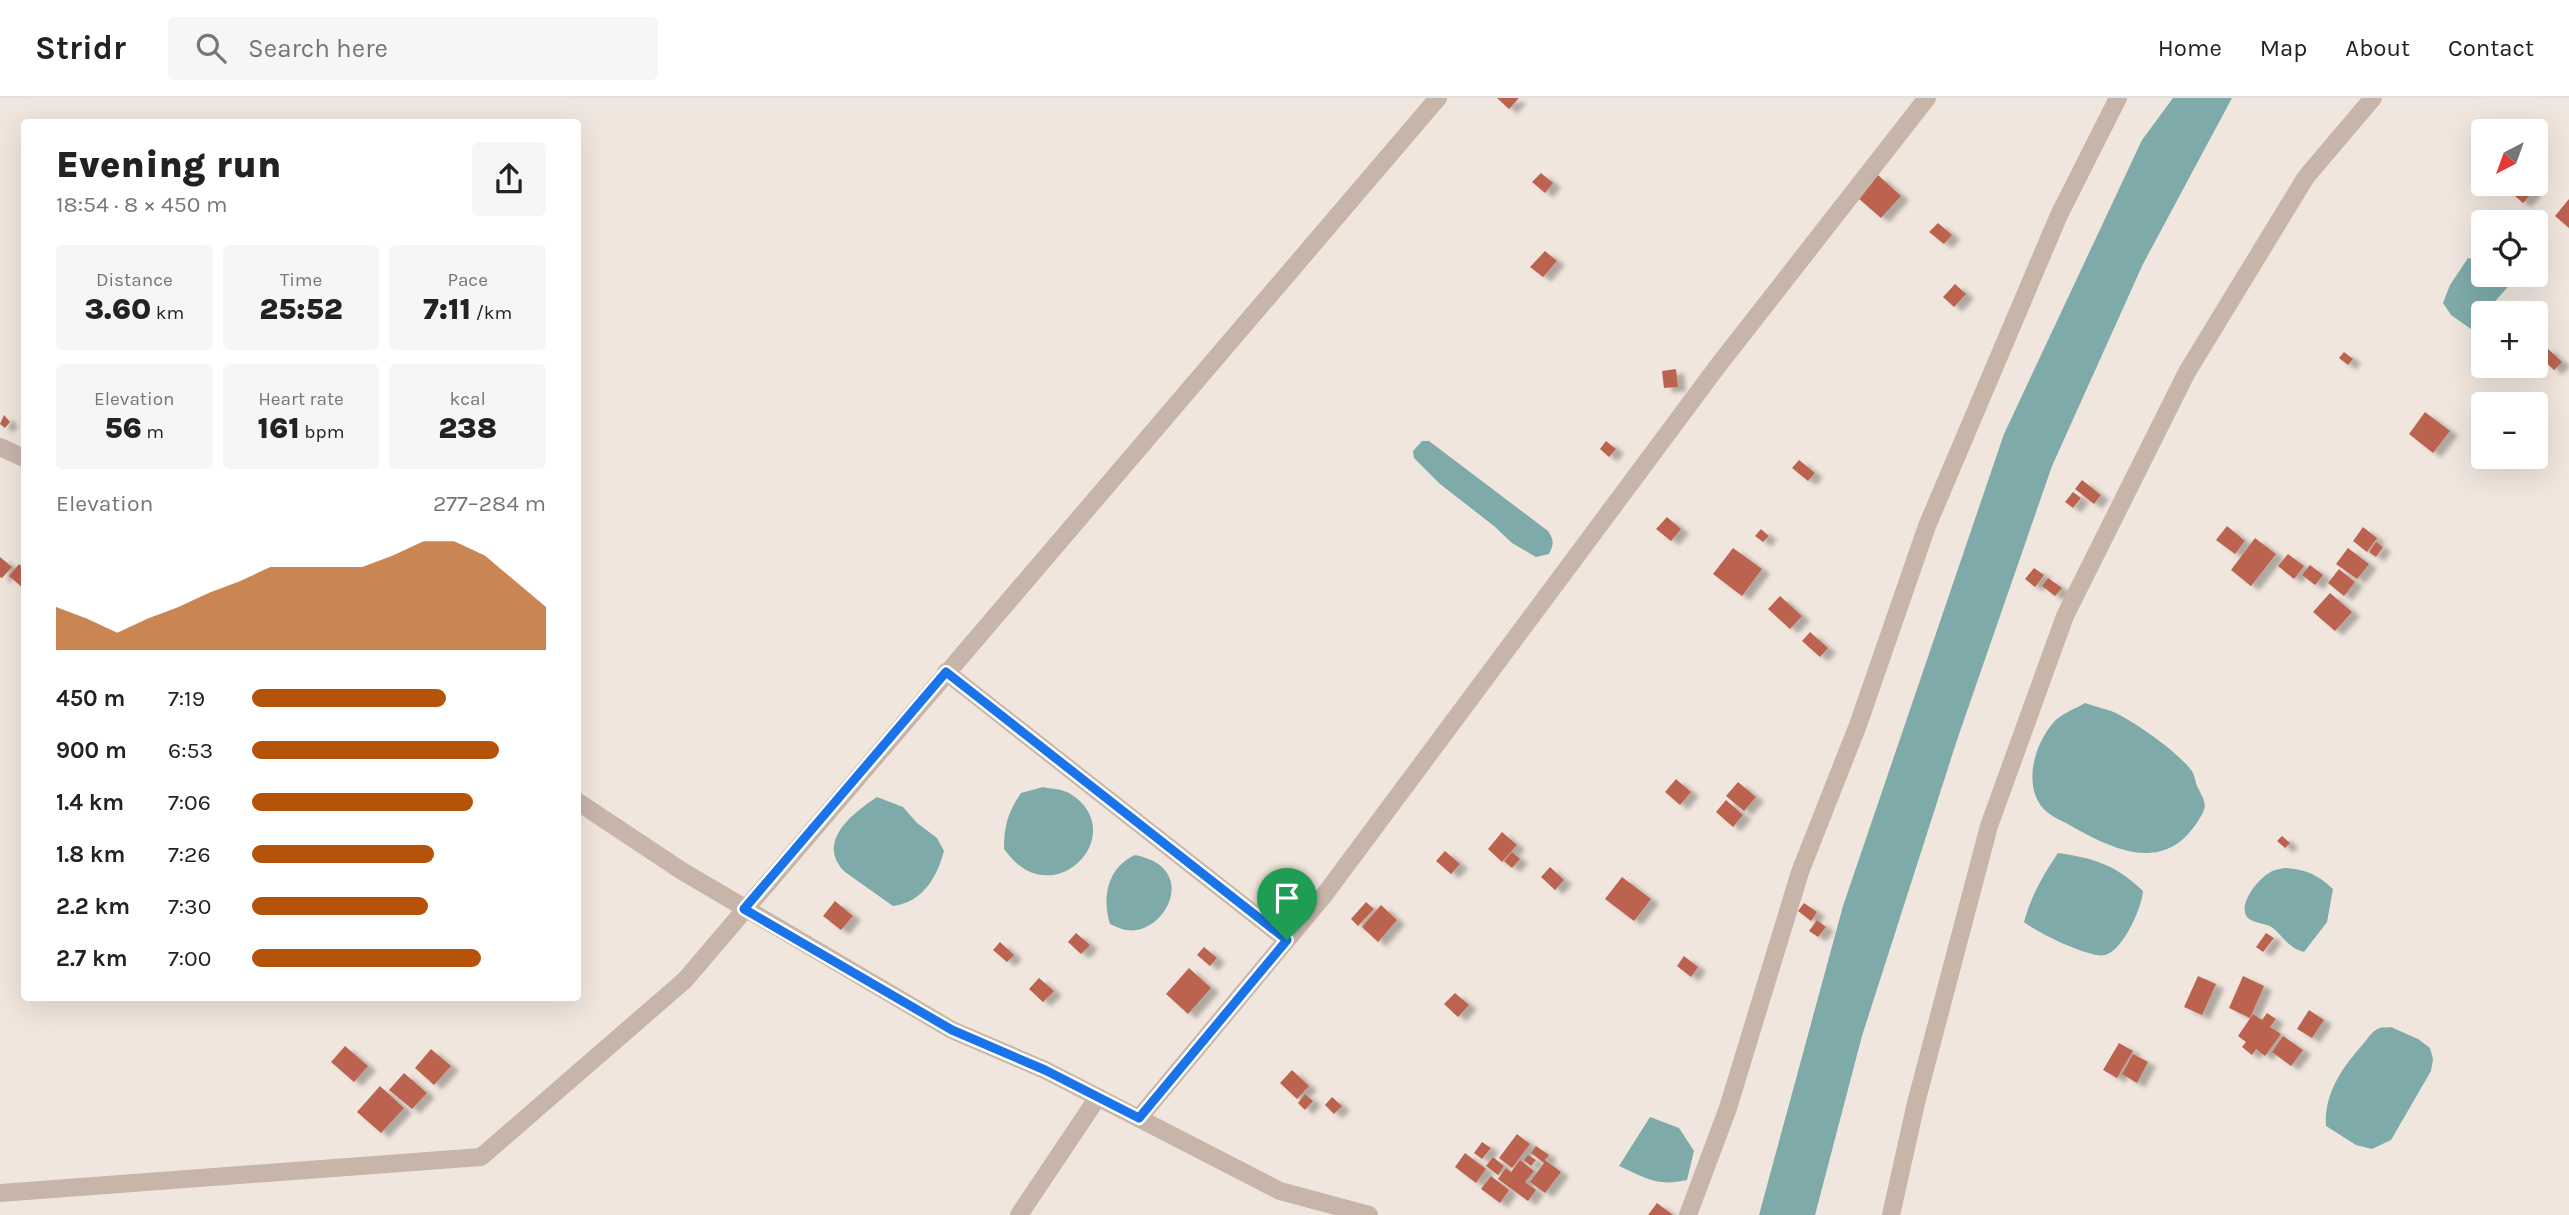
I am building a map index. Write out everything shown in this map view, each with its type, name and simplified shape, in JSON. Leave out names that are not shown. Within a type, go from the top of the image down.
[{"type":"street","points":[[0,1192],[481,1157],[685,980],[1438,98]]},
{"type":"street","points":[[1139,1118],[1325,894],[1717,368],[1927,98]]},
{"type":"street","points":[[1688,1215],[1728,1108],[1800,872],[1858,725],[1927,526],[2059,215],[2118,98]]},
{"type":"street","points":[[1891,1215],[1916,1103],[1989,826],[2065,617],[2187,372],[2306,177],[2373,98]]},
{"type":"street","points":[[0,447],[21,457]]},
{"type":"street","points":[[946,672],[1287,940]]},
{"type":"street","points":[[581,804],[744,909],[952,1030],[1045,1070],[1280,1191],[1369,1215]]},
{"type":"street","points":[[1019,1215],[1098,1097]]},
{"type":"water","points":[[2173,98],[2232,98],[2143,264],[2052,466],[1957,740],[1862,1036],[1815,1215],[1759,1215],[1843,906],[2004,434],[2142,140]]},
{"type":"water","points":[[2468,258],[2471,259],[2471,287],[2508,287],[2495,301],[2471,301],[2471,329],[2451,315],[2443,303],[2450,285]]},
{"type":"water","points":[[1422,441],[1429,441],[1548,531],[1553,542],[1549,554],[1536,557],[1512,543],[1440,484],[1414,458],[1413,451]]},
{"type":"water","points":[[2085,703],[2131,721],[2166,746],[2192,771],[2204,801],[2204,808],[2196,824],[2183,839],[2169,848],[2153,853],[2121,849],[2052,816],[2042,807],[2036,797],[2032,775],[2041,742],[2056,720]]},
{"type":"water","points":[[1043,787],[1069,793],[1085,807],[1092,822],[1092,838],[1086,853],[1076,865],[1062,873],[1045,875],[1028,871],[1015,862],[1004,849],[1010,813],[1021,793]]},
{"type":"water","points":[[877,797],[903,807],[917,823],[937,838],[944,851],[927,887],[904,904],[893,906],[845,872],[837,861],[834,850],[836,839],[848,820]]},
{"type":"water","points":[[2058,853],[2104,864],[2143,891],[2130,928],[2112,952],[2098,955],[2076,949],[2024,922],[2038,886]]},
{"type":"water","points":[[1135,855],[1155,862],[1167,873],[1172,886],[1170,900],[1153,923],[1140,929],[1126,930],[1110,924],[1107,894],[1118,867]]},
{"type":"water","points":[[2284,868],[2311,874],[2333,889],[2327,922],[2304,952],[2291,946],[2271,927],[2252,921],[2245,914],[2246,901],[2259,881],[2274,870]]},
{"type":"water","points":[[2391,1027],[2418,1039],[2430,1048],[2433,1059],[2431,1071],[2391,1140],[2372,1149],[2356,1145],[2326,1126],[2326,1114],[2336,1081],[2349,1061],[2375,1030]]},
{"type":"water","points":[[1650,1117],[1679,1128],[1694,1151],[1687,1180],[1660,1182],[1619,1166]]},
{"type":"building","points":[[1497,98],[1519,98],[1509,109]]},
{"type":"building","points":[[1541,173],[1553,183],[1545,193],[1532,182]]},
{"type":"building","points":[[1878,175],[1901,196],[1881,218],[1858,198]]},
{"type":"building","points":[[2515,196],[2529,196],[2523,203]]},
{"type":"building","points":[[2569,199],[2569,228],[2555,216]]},
{"type":"building","points":[[1938,223],[1952,235],[1944,244],[1929,232]]},
{"type":"building","points":[[1545,251],[1557,261],[1543,277],[1530,267]]},
{"type":"building","points":[[1955,284],[1966,294],[1954,307],[1943,297]]},
{"type":"building","points":[[2548,349],[2562,362],[2554,370],[2548,364]]},
{"type":"building","points":[[2344,352],[2353,359],[2348,365],[2339,358]]},
{"type":"building","points":[[1676,369],[1678,387],[1664,388],[1662,371]]},
{"type":"building","points":[[2425,412],[2450,431],[2433,453],[2409,434]]},
{"type":"building","points":[[4,415],[10,422],[5,428],[0,424]]},
{"type":"building","points":[[1606,441],[1616,449],[1609,457],[1600,449]]},
{"type":"building","points":[[1799,460],[1815,473],[1808,481],[1792,468]]},
{"type":"building","points":[[2082,480],[2101,495],[2094,504],[2075,489]]},
{"type":"building","points":[[2073,492],[2081,498],[2073,508],[2065,502]]},
{"type":"building","points":[[1667,517],[1681,529],[1671,541],[1656,529]]},
{"type":"building","points":[[2227,526],[2245,541],[2235,554],[2216,540]]},
{"type":"building","points":[[2363,527],[2377,538],[2367,552],[2353,541]]},
{"type":"building","points":[[1761,529],[1769,536],[1763,542],[1755,536]]},
{"type":"building","points":[[2255,538],[2276,554],[2251,586],[2231,570]]},
{"type":"building","points":[[2376,542],[2383,547],[2376,557],[2369,552]]},
{"type":"building","points":[[1733,548],[1762,569],[1742,596],[1713,574]]},
{"type":"building","points":[[2348,548],[2369,564],[2357,579],[2336,564]]},
{"type":"building","points":[[2288,554],[2304,566],[2294,579],[2278,566]]},
{"type":"building","points":[[0,557],[12,567],[2,578],[0,577]]},
{"type":"building","points":[[19,564],[21,586],[9,576]]},
{"type":"building","points":[[2310,565],[2323,575],[2315,585],[2302,575]]},
{"type":"building","points":[[2034,568],[2044,575],[2035,587],[2025,579]]},
{"type":"building","points":[[2339,569],[2355,582],[2344,596],[2328,583]]},
{"type":"building","points":[[2048,578],[2062,588],[2055,596],[2042,586]]},
{"type":"building","points":[[2330,593],[2352,612],[2335,631],[2313,612]]},
{"type":"building","points":[[1780,596],[1802,616],[1790,629],[1768,609]]},
{"type":"building","points":[[1810,632],[1828,648],[1820,657],[1802,641]]},
{"type":"building","points":[[1676,779],[1691,792],[1680,805],[1665,792]]},
{"type":"building","points":[[1738,782],[1756,797],[1744,811],[1726,796]]},
{"type":"building","points":[[1726,800],[1743,815],[1733,827],[1716,812]]},
{"type":"building","points":[[1502,832],[1517,845],[1502,862],[1488,849]]},
{"type":"building","points":[[2282,836],[2290,843],[2285,848],[2277,841]]},
{"type":"building","points":[[1445,851],[1460,864],[1451,874],[1436,861]]},
{"type":"building","points":[[1512,852],[1520,859],[1512,868],[1504,861]]},
{"type":"building","points":[[1550,867],[1564,880],[1555,890],[1541,877]]},
{"type":"building","points":[[1622,877],[1651,899],[1634,921],[1605,899]]},
{"type":"building","points":[[835,901],[853,916],[841,930],[823,916]]},
{"type":"building","points":[[1366,902],[1374,909],[1358,926],[1351,919]]},
{"type":"building","points":[[1804,903],[1817,912],[1811,921],[1798,911]]},
{"type":"building","points":[[1381,905],[1397,920],[1378,942],[1362,927]]},
{"type":"building","points":[[1817,920],[1826,927],[1818,937],[1809,931]]},
{"type":"building","points":[[1076,933],[1090,945],[1081,954],[1068,942]]},
{"type":"building","points":[[2266,933],[2274,938],[2263,952],[2256,947]]},
{"type":"building","points":[[1000,942],[1014,955],[1007,962],[993,950]]},
{"type":"building","points":[[1204,947],[1217,958],[1210,966],[1197,955]]},
{"type":"building","points":[[1684,956],[1698,967],[1691,977],[1677,966]]},
{"type":"building","points":[[1189,968],[1211,988],[1188,1014],[1166,994]]},
{"type":"building","points":[[2198,976],[2216,984],[2202,1015],[2184,1007]]},
{"type":"building","points":[[2243,976],[2264,986],[2250,1018],[2229,1008]]},
{"type":"building","points":[[1039,978],[1054,991],[1043,1002],[1029,989]]},
{"type":"building","points":[[1455,993],[1469,1005],[1458,1017],[1444,1004]]},
{"type":"building","points":[[2309,1010],[2324,1020],[2312,1038],[2297,1029]]},
{"type":"building","points":[[2267,1013],[2276,1019],[2270,1027],[2281,1034],[2265,1056],[2256,1049],[2252,1055],[2242,1047],[2246,1042],[2238,1036],[2253,1014],[2262,1020]]},
{"type":"building","points":[[2283,1036],[2303,1050],[2291,1066],[2272,1052]]},
{"type":"building","points":[[2119,1043],[2133,1051],[2117,1078],[2103,1070]]},
{"type":"building","points":[[345,1046],[368,1066],[354,1082],[331,1062]]},
{"type":"building","points":[[431,1049],[451,1066],[434,1085],[415,1068]]},
{"type":"building","points":[[2133,1054],[2148,1062],[2137,1083],[2122,1074]]},
{"type":"building","points":[[1292,1070],[1309,1086],[1297,1099],[1280,1083]]},
{"type":"building","points":[[404,1073],[427,1093],[412,1109],[389,1090]]},
{"type":"building","points":[[380,1086],[404,1108],[381,1133],[357,1112]]},
{"type":"building","points":[[1305,1094],[1313,1101],[1305,1110],[1298,1103]]},
{"type":"building","points":[[1332,1097],[1342,1106],[1334,1114],[1325,1105]]},
{"type":"building","points":[[1517,1134],[1530,1144],[1512,1168],[1499,1158]]},
{"type":"building","points":[[1482,1142],[1491,1148],[1482,1159],[1474,1153]]},
{"type":"building","points":[[1536,1146],[1549,1155],[1545,1160],[1561,1172],[1545,1193],[1530,1182],[1544,1163],[1531,1153]]},
{"type":"building","points":[[1465,1153],[1486,1169],[1476,1183],[1455,1167]]},
{"type":"building","points":[[1528,1155],[1536,1160],[1531,1166],[1524,1160]]},
{"type":"building","points":[[1493,1157],[1504,1166],[1498,1175],[1486,1166]]},
{"type":"building","points":[[1520,1160],[1534,1171],[1525,1182],[1536,1190],[1528,1201],[1498,1179],[1506,1168],[1511,1172]]},
{"type":"building","points":[[1491,1176],[1509,1190],[1500,1203],[1481,1189]]},
{"type":"building","points":[[1657,1203],[1673,1215],[1648,1215]]},
{"type":"route","points":[[946,672],[1287,940],[1139,1118],[1045,1070],[952,1030],[744,909],[946,672]]}]
